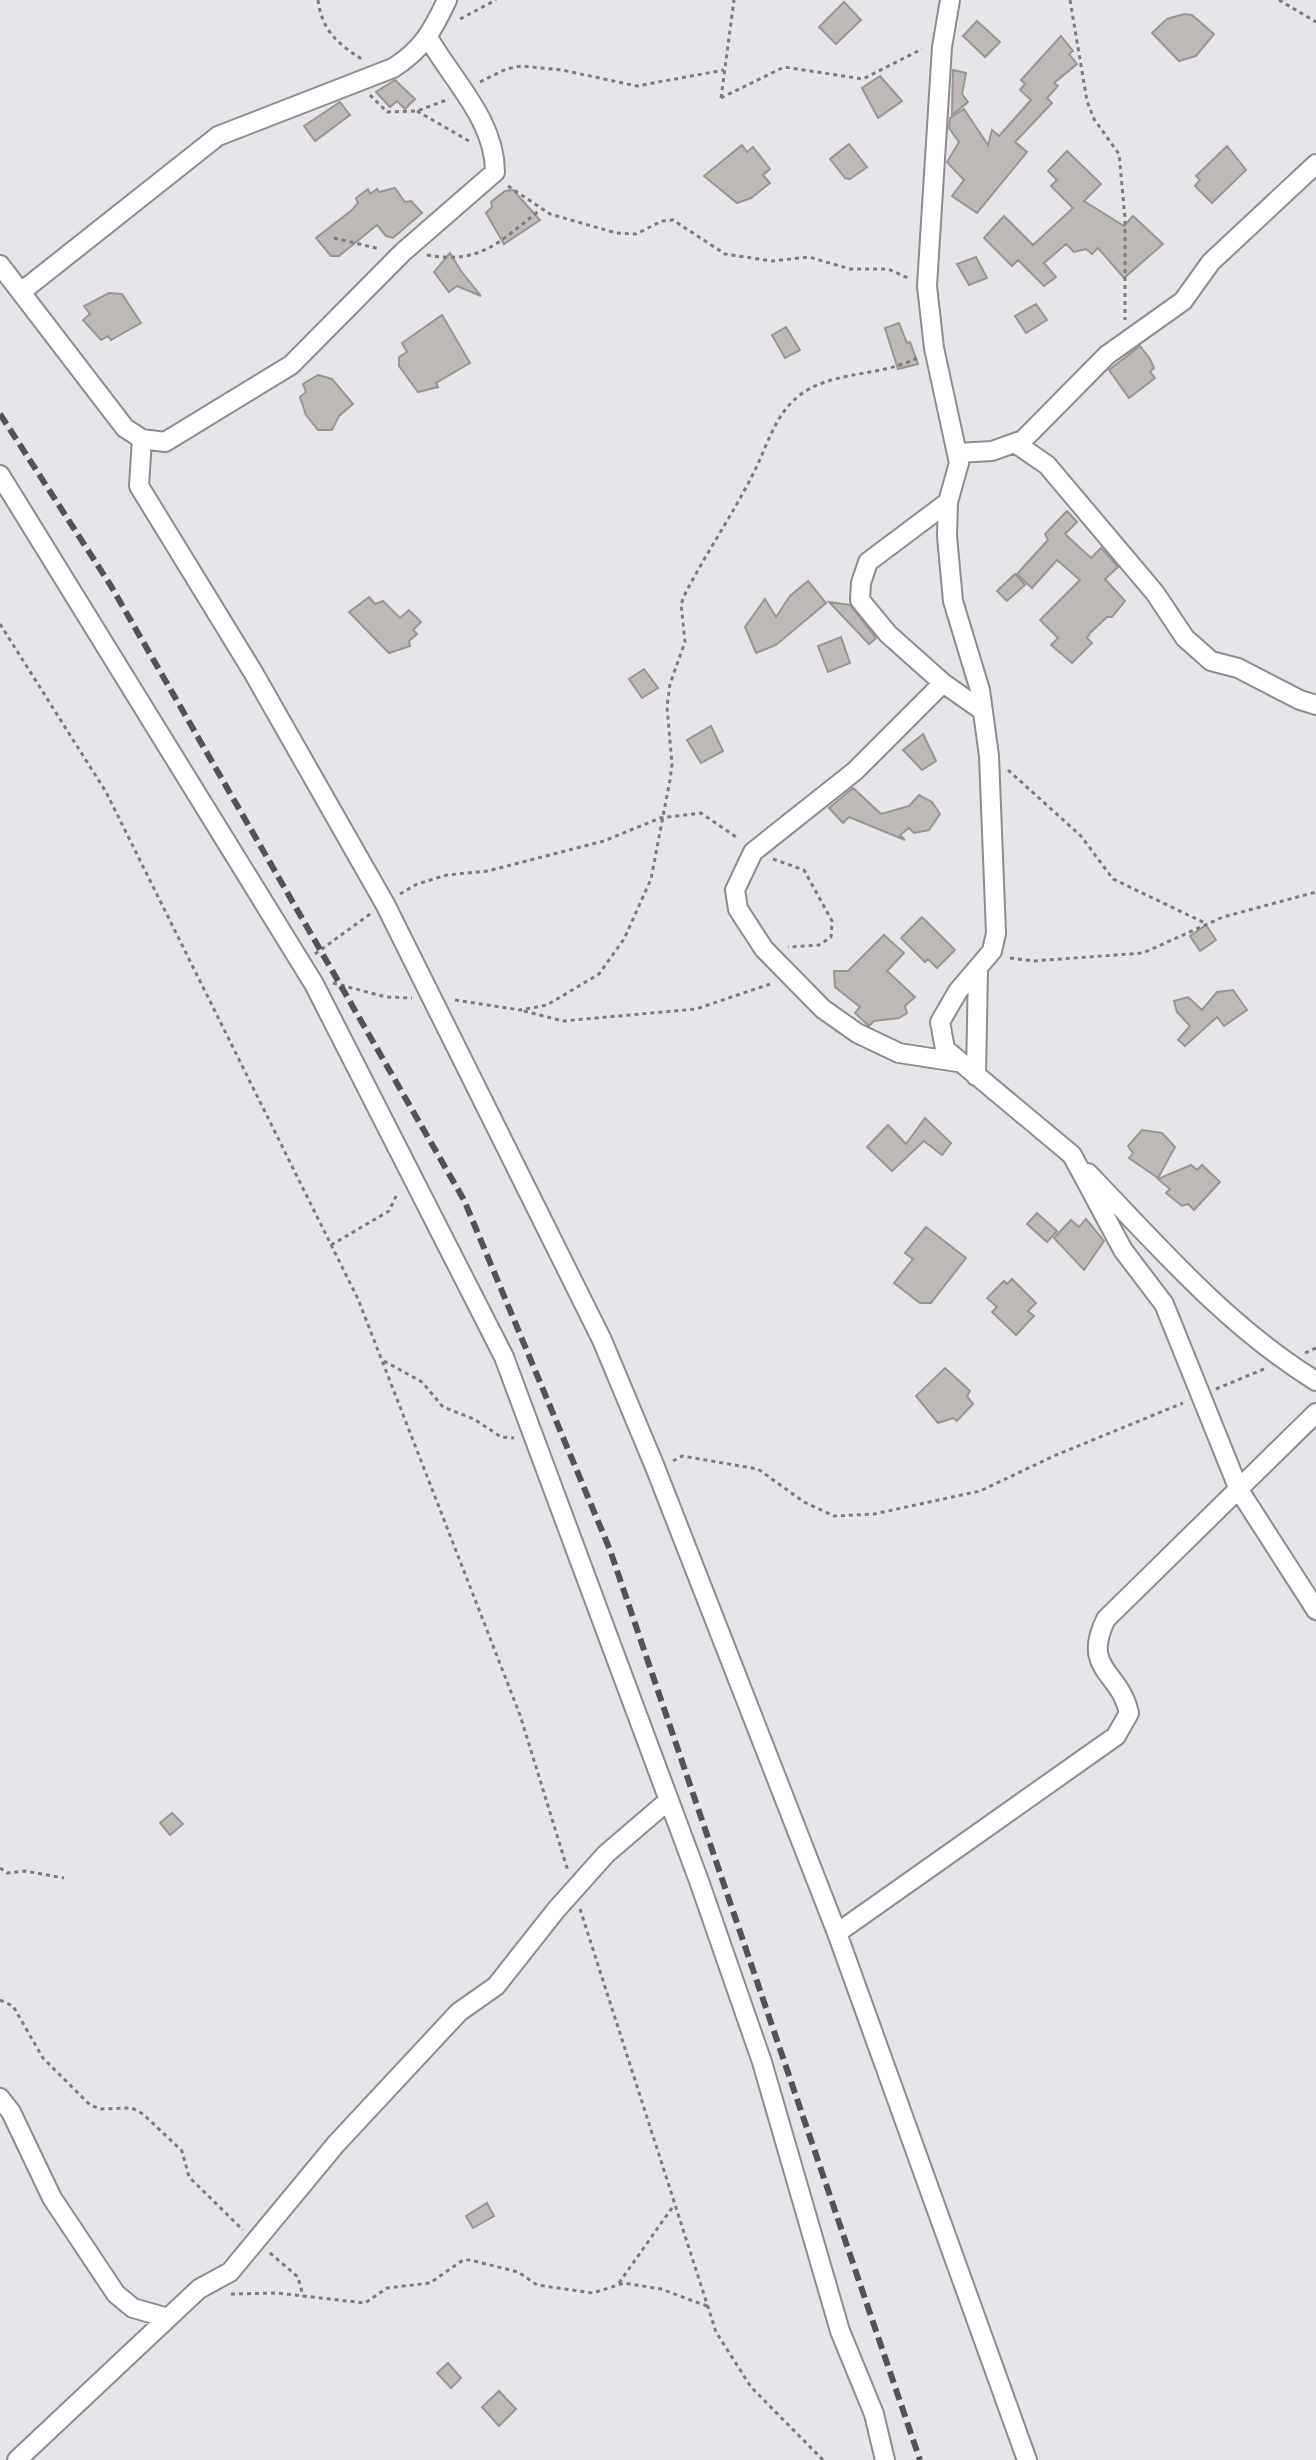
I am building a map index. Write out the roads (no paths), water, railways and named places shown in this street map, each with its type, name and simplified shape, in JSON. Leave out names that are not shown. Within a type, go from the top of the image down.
[{"type":"street","points":[[21,292],[218,136],[393,68],[429,39],[447,0]]},
{"type":"street","points":[[950,0],[942,47],[928,277],[934,348],[959,463],[948,502],[947,536],[953,601],[974,666],[989,756],[996,933],[992,951],[958,991],[940,1022],[945,1049],[1072,1155],[1196,1284],[1284,1361],[1316,1381]]},
{"type":"street","points":[[0,265],[125,428],[142,439],[165,442],[291,365],[403,252],[495,172],[495,150],[480,117],[429,39]]},
{"type":"street","points":[[957,453],[992,451],[1023,440],[1107,355],[1183,301],[1211,262],[1316,164]]},
{"type":"street","points":[[142,439],[139,486],[253,672],[385,904],[435,999],[602,1340],[655,1467],[837,1933],[1027,2460]]},
{"type":"street","points":[[1015,443],[1047,465],[1155,593],[1185,638],[1211,661],[1238,668],[1316,705]]},
{"type":"street","points":[[0,475],[301,961],[504,1357],[669,1800],[762,2062],[840,2331],[874,2414],[885,2460]]},
{"type":"street","points":[[948,502],[868,562],[861,583],[860,600],[869,615],[943,683],[983,711]]},
{"type":"street","points":[[943,683],[855,771],[753,852],[735,890],[738,909],[764,949],[823,1009],[857,1033],[899,1053],[957,1062]]},
{"type":"street","points":[[976,1076],[978,969]]},
{"type":"street","points":[[1072,1155],[1123,1250],[1164,1304],[1239,1490],[1316,1610]]},
{"type":"street","points":[[837,1933],[1116,1736],[1129,1713],[1127,1703],[1101,1667],[1096,1641],[1114,1608],[1316,1413]]},
{"type":"street","points":[[17,2460],[199,2289],[230,2272],[336,2144],[459,2012],[496,1986],[606,1854],[669,1800]]},
{"type":"street","points":[[0,2098],[11,2112],[47,2189],[116,2294],[133,2308],[168,2318]]},
{"type":"railway","points":[[0,414],[111,586],[464,1200],[610,1550],[920,2460]]}]
